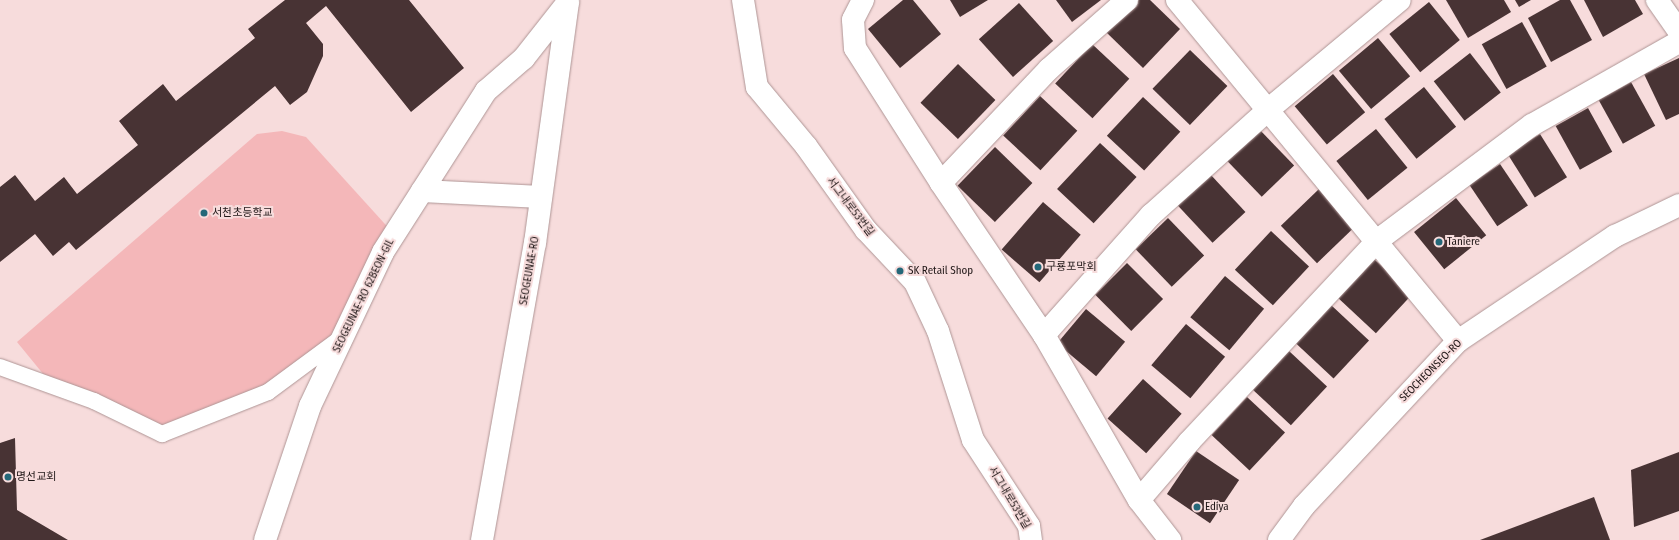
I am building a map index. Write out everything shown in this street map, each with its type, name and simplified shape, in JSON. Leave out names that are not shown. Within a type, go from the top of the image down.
[{"type":"street","name":"서그내로53번길","points":[[743,0],[757,88],[806,146],[866,230],[915,282],[938,332],[973,440],[1029,526],[1031,540]]},
{"type":"street","points":[[863,0],[853,20],[855,48],[941,183],[1044,335],[1139,500],[1170,540]]},
{"type":"street","points":[[941,183],[1049,69],[1127,0]]},
{"type":"street","points":[[1178,0],[1378,240],[1458,341]]},
{"type":"street","points":[[1044,335],[1151,214],[1268,109],[1400,0]]},
{"type":"street","points":[[1657,0],[1679,32]]},
{"type":"street","name":"SEOGEUNAE-RO 62BEON-GIL","points":[[264,540],[310,406],[383,252],[486,91],[524,58],[568,1]]},
{"type":"street","name":"SEOGEUNAE-RO","points":[[482,540],[541,197],[568,1]]},
{"type":"street","points":[[1139,500],[1189,442],[1378,240],[1532,125],[1679,42]]},
{"type":"street","points":[[422,191],[541,197]]},
{"type":"street","name":"SEOCHEONSEO-RO","points":[[1279,540],[1304,506],[1458,341],[1615,236],[1679,205]]},
{"type":"lane","points":[[0,367],[94,401],[162,434],[268,392],[343,337]]},
{"type":"shaded area","points":[[282,131],[306,137],[394,234],[343,337],[268,392],[162,434],[53,386],[17,342],[257,134]]},
{"type":"building","points":[[285,0],[409,0],[464,68],[411,112],[326,6],[306,23],[323,44],[323,56],[307,92],[290,105],[275,86],[76,250],[69,242],[53,256],[35,234],[0,262],[0,187],[15,175],[35,201],[64,177],[77,194],[138,145],[119,121],[163,84],[176,101],[255,38],[248,29]]},
{"type":"building","points":[[903,0],[913,0],[941,34],[900,68],[868,29]]},
{"type":"building","points":[[950,0],[988,0],[960,17]]},
{"type":"building","points":[[1056,0],[1101,0],[1072,22]]},
{"type":"building","points":[[1137,0],[1150,0],[1180,29],[1143,68],[1106,32]]},
{"type":"building","points":[[1446,0],[1504,0],[1511,12],[1468,38]]},
{"type":"building","points":[[1515,0],[1531,0],[1519,7]]},
{"type":"building","points":[[1560,0],[1570,0],[1592,40],[1551,62],[1528,18]]},
{"type":"building","points":[[1584,0],[1635,0],[1643,14],[1603,37]]},
{"type":"building","points":[[1429,2],[1460,40],[1420,72],[1389,34]]},
{"type":"building","points":[[1019,3],[1053,41],[1013,77],[979,39]]},
{"type":"building","points":[[1522,22],[1547,67],[1506,89],[1482,44]]},
{"type":"building","points":[[1378,38],[1410,76],[1371,109],[1339,71]]},
{"type":"building","points":[[1092,44],[1129,79],[1092,118],[1055,83]]},
{"type":"building","points":[[1190,50],[1227,86],[1190,125],[1152,89]]},
{"type":"building","points":[[1470,53],[1501,92],[1465,121],[1434,81]]},
{"type":"building","points":[[1679,58],[1679,114],[1666,120],[1644,74]]},
{"type":"building","points":[[958,64],[995,100],[958,139],[920,103]]},
{"type":"building","points":[[1333,74],[1365,112],[1327,144],[1295,106]]},
{"type":"building","points":[[1631,82],[1655,126],[1623,144],[1599,100]]},
{"type":"building","points":[[1424,87],[1456,127],[1416,159],[1384,119]]},
{"type":"building","points":[[1040,96],[1077,131],[1040,170],[1003,135]]},
{"type":"building","points":[[1143,97],[1180,132],[1144,171],[1107,136]]},
{"type":"building","points":[[1588,108],[1612,152],[1580,170],[1556,126]]},
{"type":"building","points":[[1258,128],[1294,165],[1262,197],[1226,159]]},
{"type":"building","points":[[1376,129],[1407,168],[1368,200],[1336,161]]},
{"type":"building","points":[[1540,134],[1567,177],[1535,197],[1508,154]]},
{"type":"building","points":[[1100,143],[1137,177],[1094,223],[1057,189]]},
{"type":"building","points":[[995,147],[1032,183],[995,222],[957,186]]},
{"type":"building","points":[[1500,164],[1528,205],[1497,226],[1469,185]]},
{"type":"building","points":[[1210,174],[1245,212],[1213,243],[1177,205]]},
{"type":"building","points":[[1319,189],[1355,226],[1317,263],[1281,226]]},
{"type":"building","points":[[1456,198],[1486,235],[1444,269],[1414,232]]},
{"type":"building","points":[[1043,202],[1081,235],[1039,282],[1002,250]]},
{"type":"building","points":[[1168,218],[1204,255],[1172,287],[1136,249]]},
{"type":"building","points":[[1271,231],[1309,266],[1273,305],[1235,270]]},
{"type":"building","points":[[1374,259],[1412,294],[1376,333],[1338,298]]},
{"type":"building","points":[[1127,263],[1163,299],[1131,331],[1095,295]]},
{"type":"building","points":[[1225,276],[1264,309],[1229,350],[1190,317]]},
{"type":"building","points":[[1331,305],[1369,340],[1334,378],[1296,343]]},
{"type":"building","points":[[1086,309],[1125,342],[1096,376],[1057,343]]},
{"type":"building","points":[[1186,324],[1225,357],[1190,398],[1151,365]]},
{"type":"building","points":[[1289,351],[1327,386],[1291,425],[1253,390]]},
{"type":"building","points":[[1143,379],[1182,414],[1146,453],[1108,418]]},
{"type":"building","points":[[1247,397],[1285,432],[1250,470],[1212,435]]},
{"type":"building","name":"명선교회","points":[[15,438],[17,510],[68,540],[0,540],[0,443]]},
{"type":"building","points":[[1196,451],[1239,480],[1210,523],[1167,494]]},
{"type":"building","points":[[1679,452],[1679,511],[1634,527],[1631,470]]},
{"type":"building","points":[[1594,497],[1610,540],[1480,540]]},
{"type":"place","name":"서천초등학교","points":[[204,213]]},
{"type":"place","name":"Taniere","points":[[1439,242]]},
{"type":"place","name":"구룡포막회","points":[[1038,267]]},
{"type":"place","name":"SK Retail Shop","points":[[900,271]]},
{"type":"place","name":"명선교회","points":[[8,477]]},
{"type":"place","name":"Ediya","points":[[1197,507]]}]
